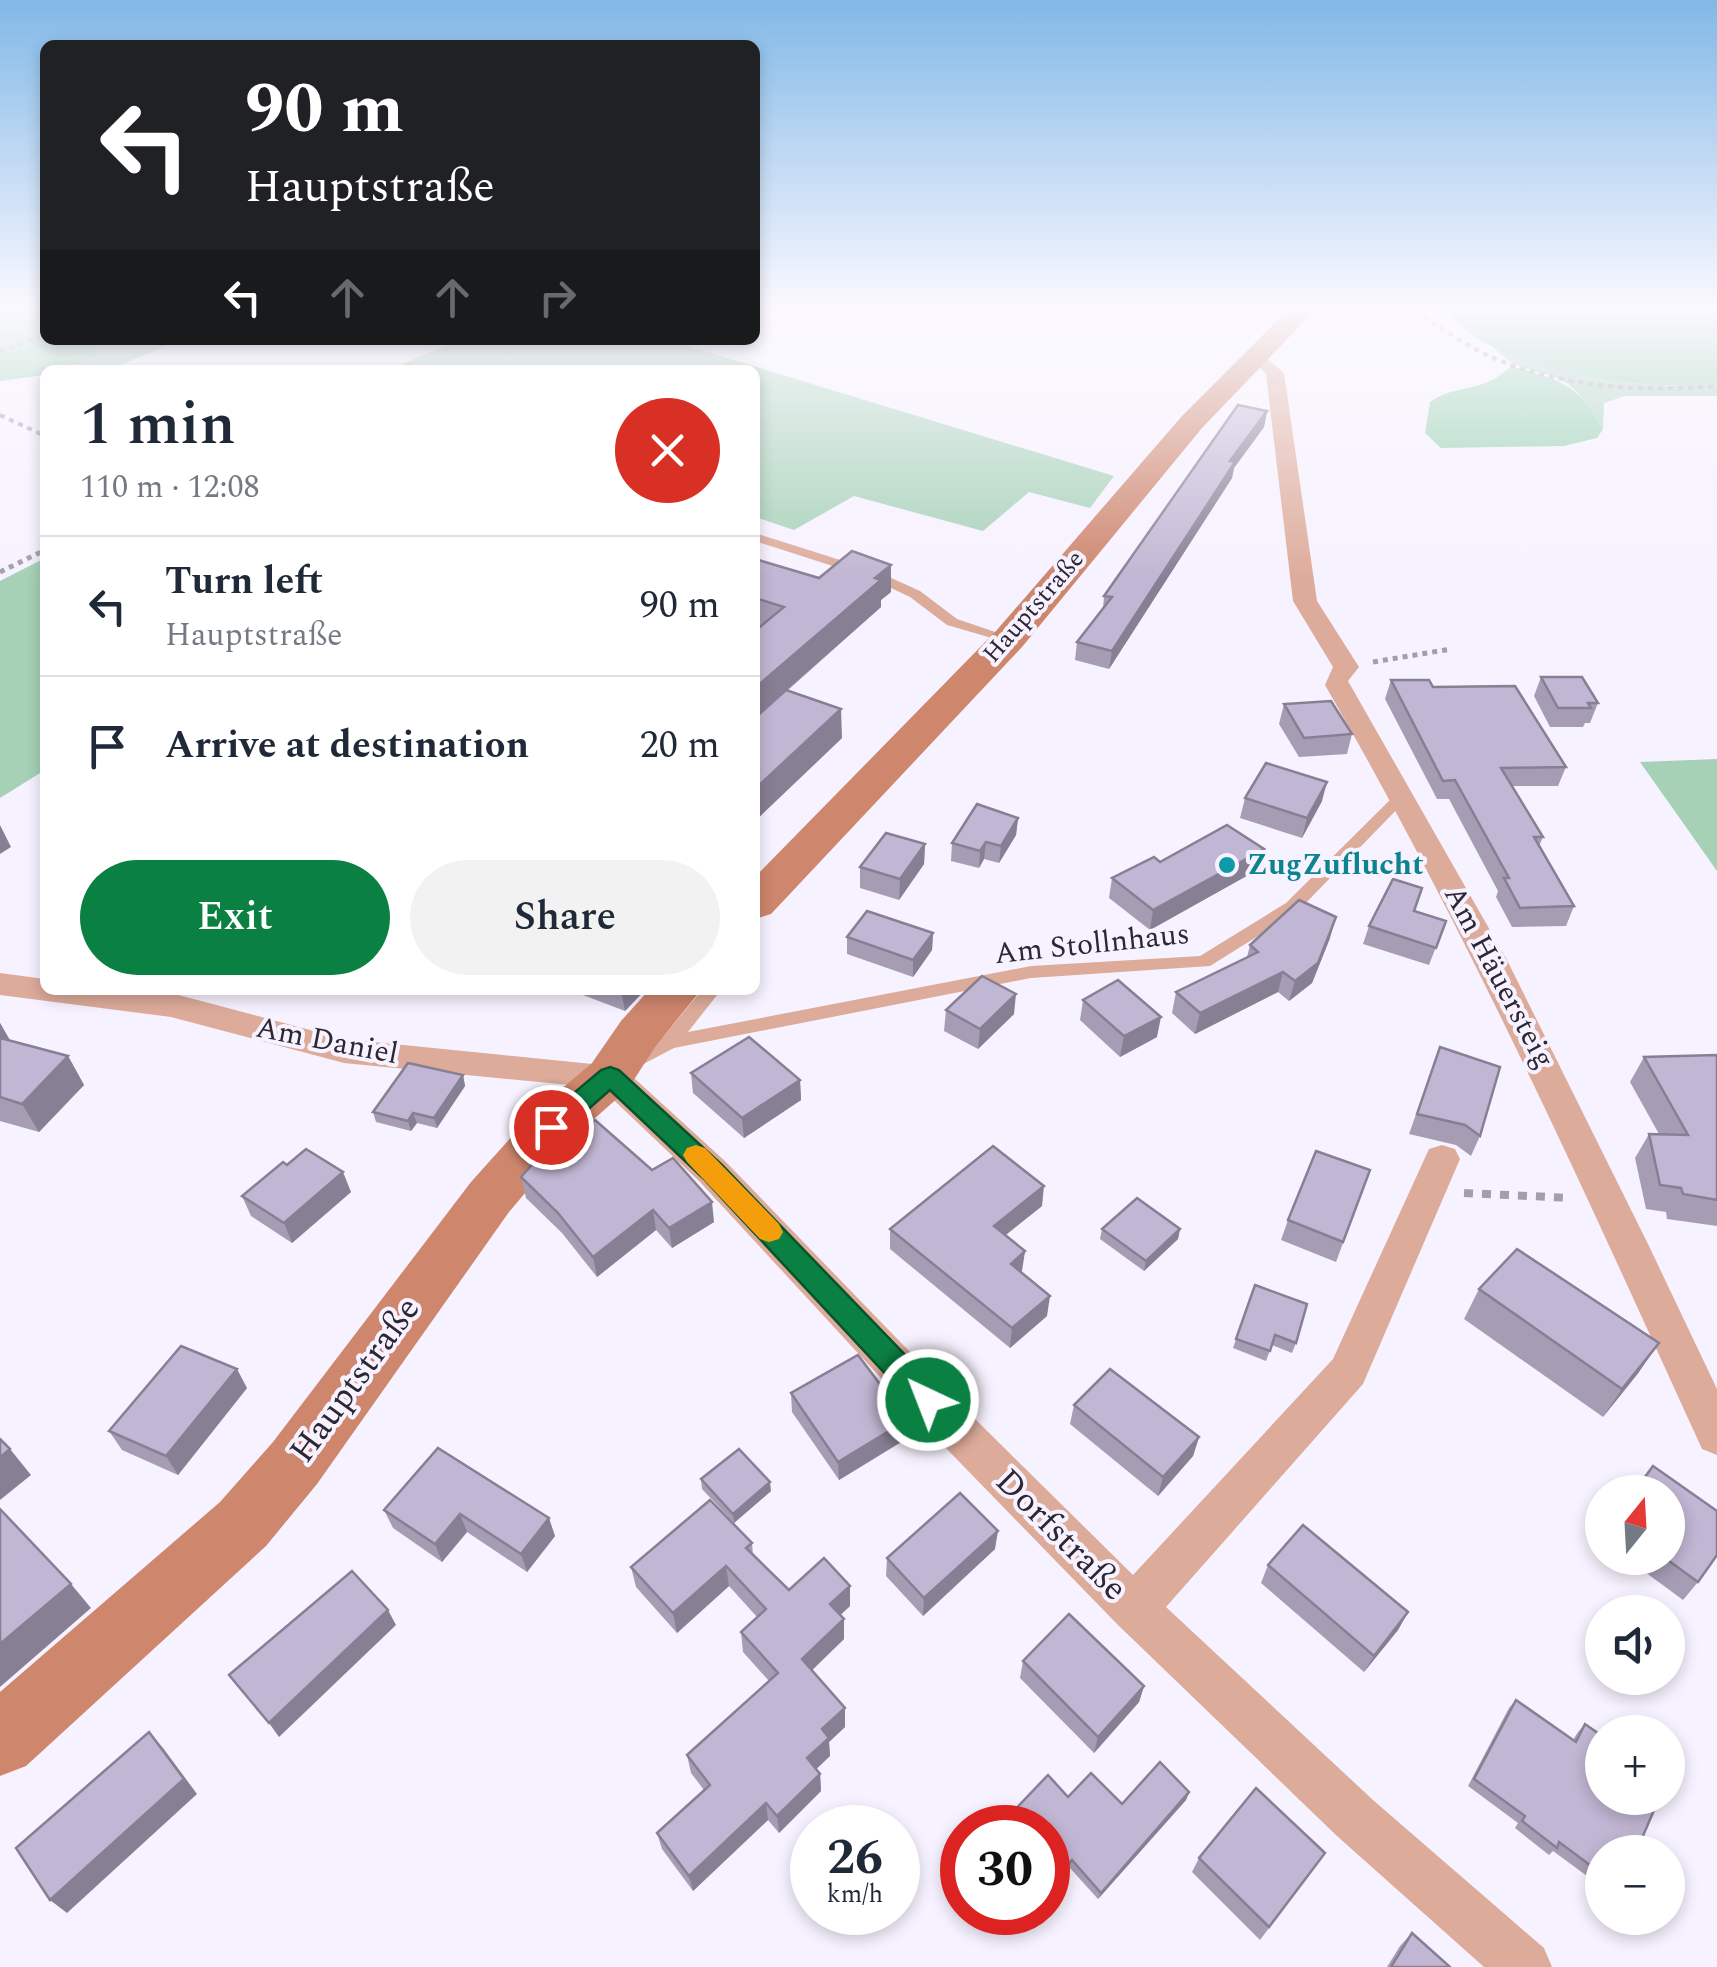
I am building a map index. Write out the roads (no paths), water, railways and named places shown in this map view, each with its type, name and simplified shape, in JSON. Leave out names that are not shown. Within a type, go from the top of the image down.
[{"type":"street","name":"Hauptstraße","points":[[760,899],[1009,639],[1216,397]]},
{"type":"street","name":"Am Häuersteig","points":[[1278,397],[1305,601],[1578,1129],[1717,1435]]},
{"type":"street","name":"Am Daniel","points":[[0,984],[40,989]]},
{"type":"street","name":"Am Daniel","points":[[88,995],[171,1005],[344,1051],[610,1076]]},
{"type":"street","name":"Hauptstraße","points":[[0,1740],[243,1524],[294,1463],[490,1197],[551,1127],[610,1076],[638,1034],[673,995]]},
{"type":"street","name":"Dorfstraße","points":[[610,1076],[713,1172],[1134,1610],[1355,1818],[1525,1967]]},
{"type":"street","name":"Dorfstraße","points":[[1134,1610],[1348,1372],[1435,1175]]},
{"type":"lane","points":[[760,539],[874,574],[916,594],[952,622],[1009,639]]},
{"type":"lane","name":"Am Stollnhaus","points":[[669,1042],[1031,972],[1204,962],[1292,907],[1404,794]]},
{"type":"lane","points":[[610,1076],[669,1042],[708,995]]},
{"type":"place","name":"ZugZuflucht","points":[[1227,865]]}]
